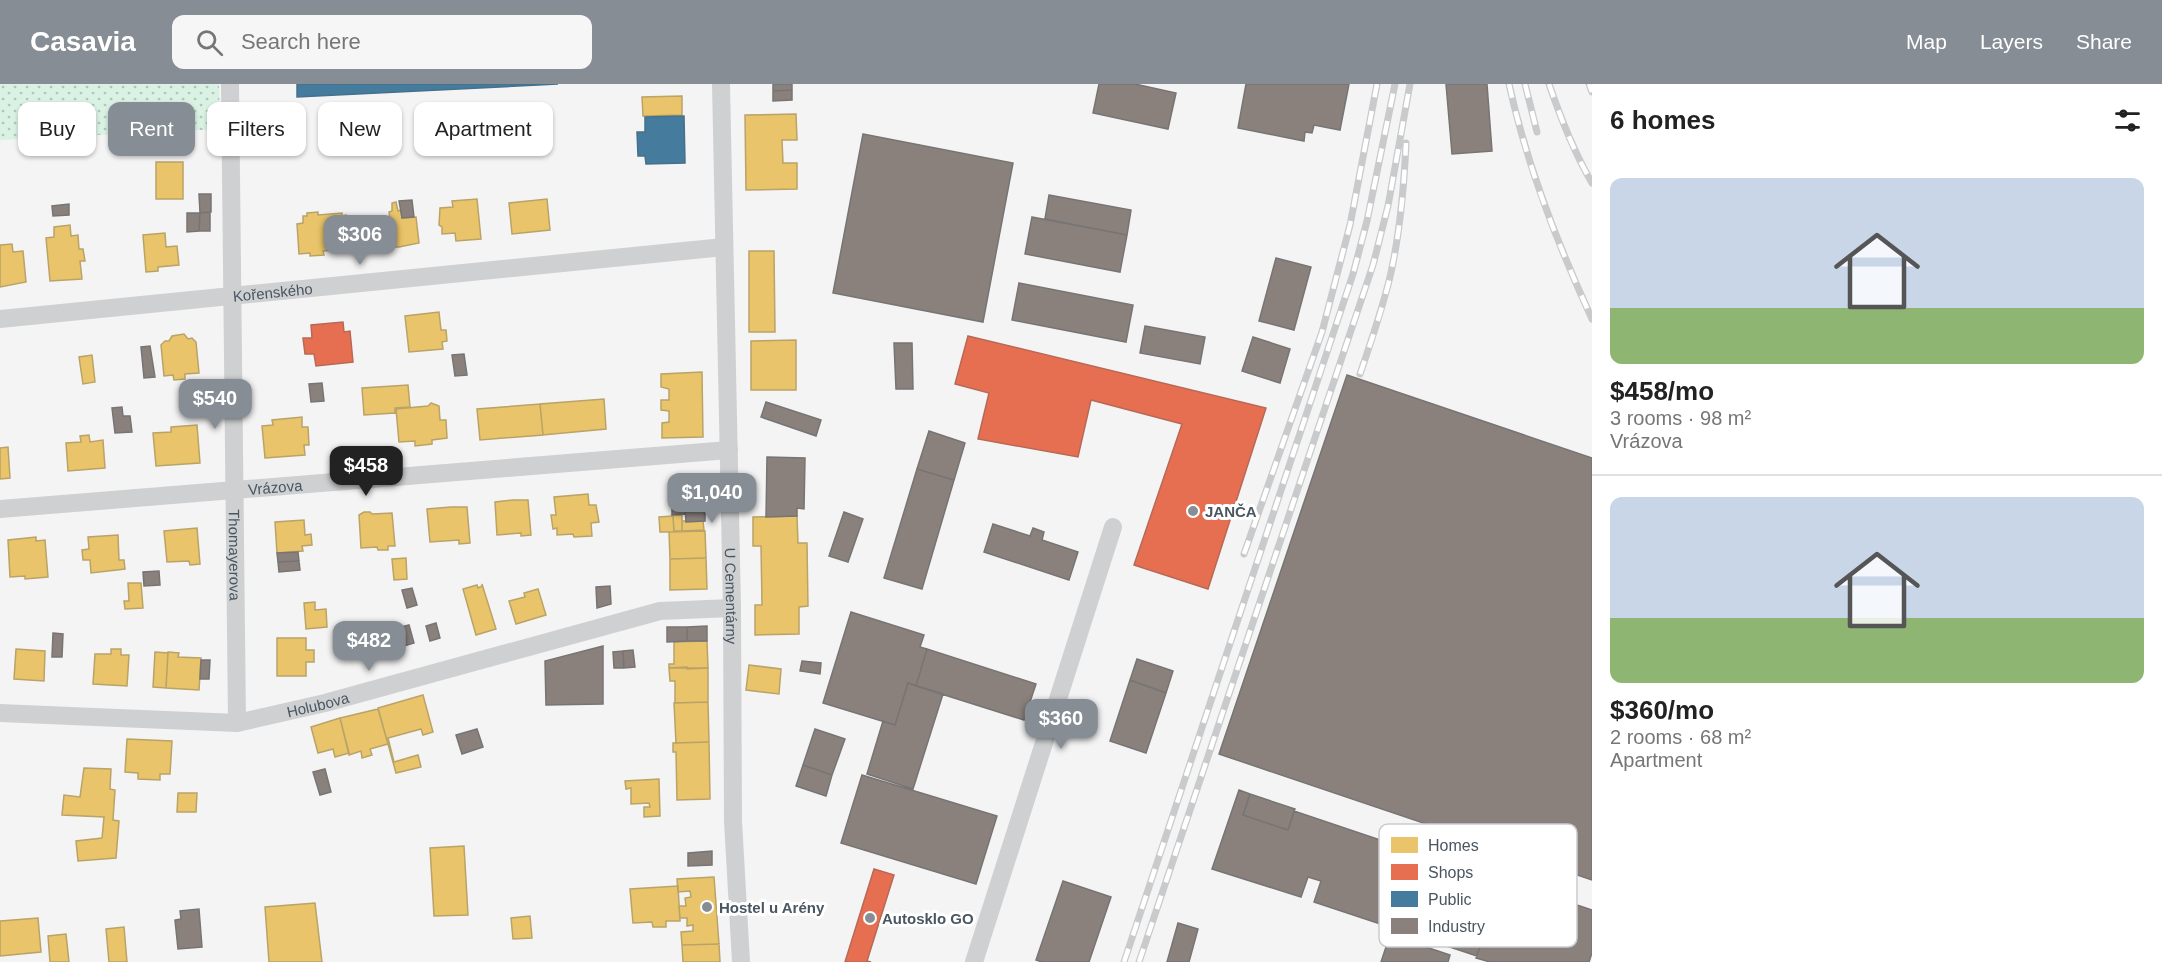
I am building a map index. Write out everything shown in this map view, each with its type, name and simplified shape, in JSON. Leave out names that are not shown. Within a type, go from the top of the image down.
[{"type":"street","name":"Thomayerova","points":[[230,84],[237,723]]},
{"type":"street","name":"U Cementárny","points":[[721,84],[732,608],[733,821],[741,962]]},
{"type":"street","name":"Kořenského","points":[[0,319],[724,247]]},
{"type":"street","name":"Vrázova","points":[[0,509],[729,450]]},
{"type":"street","points":[[974,962],[1113,527]]},
{"type":"street","name":"Holubova","points":[[0,713],[237,723],[325,703],[660,610],[732,608]]},
{"type":"green space","points":[[0,84],[219,84],[219,102],[207,102],[207,130],[195,130],[195,102],[108,102],[108,135],[96,135],[96,102],[18,102],[18,139],[0,140]]},
{"type":"building: Homes","points":[[682,96],[682,115],[643,116],[642,97]]},
{"type":"building: Homes","points":[[796,114],[797,140],[782,140],[783,163],[797,163],[797,189],[746,190],[745,115]]},
{"type":"building: Homes","points":[[156,162],[183,162],[183,199],[156,199]]},
{"type":"building: Homes","points":[[477,199],[481,239],[456,241],[455,233],[442,234],[442,227],[439,225],[440,208],[453,207],[452,201]]},
{"type":"building: Homes","points":[[547,199],[550,230],[512,234],[509,203]]},
{"type":"building: Homes","points":[[396,202],[398,211],[401,210],[402,218],[416,217],[419,243],[399,247],[379,247],[376,221],[390,219],[389,212],[392,211],[392,203]]},
{"type":"building: Homes","points":[[318,212],[318,215],[342,213],[342,216],[346,215],[350,242],[345,242],[346,249],[323,251],[324,255],[299,254],[297,224],[303,223],[303,216],[307,216],[307,213]]},
{"type":"building: Homes","points":[[70,225],[71,236],[78,235],[79,249],[83,249],[85,261],[80,261],[82,279],[50,281],[46,238],[54,237],[54,227]]},
{"type":"building: Homes","points":[[165,233],[166,247],[177,246],[179,265],[158,267],[158,271],[146,272],[143,235]]},
{"type":"building: Homes","points":[[12,244],[13,252],[23,251],[26,282],[0,287],[0,245]]},
{"type":"building: Homes","points":[[749,251],[774,251],[775,332],[749,332]]},
{"type":"building: Homes","points":[[439,312],[441,330],[446,330],[447,341],[442,342],[443,349],[409,352],[405,316]]},
{"type":"building: Homes","points":[[184,334],[188,339],[192,338],[196,342],[199,373],[185,374],[185,379],[174,380],[173,375],[164,376],[161,345],[169,341],[172,336]]},
{"type":"building: Homes","points":[[796,340],[796,390],[751,390],[751,341]]},
{"type":"building: Homes","points":[[92,355],[95,382],[83,384],[79,357]]},
{"type":"building: Homes","points":[[702,372],[703,437],[662,438],[662,423],[669,422],[669,411],[661,410],[661,400],[669,400],[669,389],[661,387],[661,374]]},
{"type":"building: Homes","points":[[408,385],[410,407],[395,408],[395,413],[364,415],[362,388]]},
{"type":"building: Homes","points":[[604,399],[606,429],[543,435],[540,404]]},
{"type":"building: Homes","points":[[431,403],[439,406],[440,420],[446,420],[447,438],[432,440],[432,444],[415,446],[415,441],[399,442],[396,409],[428,406]]},
{"type":"building: Homes","points":[[540,404],[543,435],[480,440],[477,409]]},
{"type":"building: Homes","points":[[302,417],[302,427],[308,427],[309,445],[304,445],[305,455],[265,458],[262,426],[273,425],[272,420]]},
{"type":"building: Homes","points":[[197,425],[200,463],[156,466],[153,433],[171,432],[171,427]]},
{"type":"building: Homes","points":[[89,435],[90,442],[103,440],[105,468],[68,471],[66,443],[81,442],[80,436]]},
{"type":"building: Homes","points":[[8,447],[10,478],[0,479],[0,448]]},
{"type":"building: Homes","points":[[588,494],[589,505],[596,505],[599,522],[591,523],[592,536],[557,535],[557,528],[553,529],[551,515],[556,515],[554,497]]},
{"type":"building: Homes","points":[[528,500],[531,535],[521,536],[521,533],[497,535],[495,502]]},
{"type":"building: Homes","points":[[467,507],[470,543],[459,544],[459,540],[430,542],[427,509]]},
{"type":"building: Homes","points":[[364,512],[392,513],[395,546],[388,546],[388,550],[378,550],[377,547],[361,548],[359,515]]},
{"type":"building: Homes","points":[[672,515],[682,515],[682,531],[674,531]]},
{"type":"building: Homes","points":[[673,516],[674,532],[660,532],[659,517]]},
{"type":"building: Homes","points":[[797,516],[798,543],[807,543],[808,606],[799,607],[799,634],[755,635],[755,605],[762,605],[761,546],[753,546],[753,517]]},
{"type":"building: Homes","points":[[304,520],[305,535],[311,534],[312,545],[302,546],[303,551],[277,553],[275,522]]},
{"type":"building: Homes","points":[[682,521],[703,521],[704,530],[682,531]]},
{"type":"building: Homes","points":[[197,528],[200,564],[190,565],[189,561],[167,562],[164,531]]},
{"type":"building: Homes","points":[[705,531],[706,558],[670,559],[669,532]]},
{"type":"building: Homes","points":[[118,535],[119,560],[124,560],[125,569],[91,573],[90,560],[83,560],[82,550],[89,549],[88,537]]},
{"type":"building: Homes","points":[[36,537],[36,541],[45,540],[48,577],[25,579],[25,576],[10,577],[8,540]]},
{"type":"building: Homes","points":[[406,558],[407,579],[394,580],[392,559]]},
{"type":"building: Homes","points":[[706,558],[707,589],[670,590],[670,559]]},
{"type":"building: Homes","points":[[128,583],[141,583],[143,608],[125,609],[124,601],[129,601]]},
{"type":"building: Homes","points":[[482,584],[496,629],[476,635],[463,589],[477,585],[478,588]]},
{"type":"building: Homes","points":[[538,589],[546,615],[516,624],[509,601],[525,597],[524,593]]},
{"type":"building: Homes","points":[[315,602],[315,610],[326,609],[327,627],[306,629],[304,603]]},
{"type":"building: Homes","points":[[277,638],[306,638],[306,650],[314,650],[314,662],[306,662],[306,676],[277,676]]},
{"type":"building: Homes","points":[[707,641],[708,668],[669,668],[669,664],[674,664],[674,642]]},
{"type":"building: Homes","points":[[16,649],[45,651],[44,681],[14,679]]},
{"type":"building: Homes","points":[[111,649],[121,649],[121,655],[129,655],[127,686],[93,684],[95,654],[111,654]]},
{"type":"building: Homes","points":[[155,652],[168,653],[166,688],[153,687]]},
{"type":"building: Homes","points":[[168,652],[179,653],[178,657],[201,658],[199,690],[166,688]]},
{"type":"building: Homes","points":[[749,665],[781,669],[779,694],[746,690]]},
{"type":"building: Homes","points":[[687,667],[687,669],[708,668],[708,702],[675,703],[675,681],[670,681],[669,668]]},
{"type":"building: Homes","points":[[423,695],[433,732],[423,735],[421,729],[388,738],[394,762],[418,755],[421,767],[396,773],[378,708]]},
{"type":"building: Homes","points":[[708,702],[709,742],[676,743],[674,703]]},
{"type":"building: Homes","points":[[378,709],[388,744],[370,749],[372,755],[362,758],[361,751],[349,755],[340,718]]},
{"type":"building: Homes","points":[[340,718],[349,753],[335,757],[333,749],[318,753],[311,727]]},
{"type":"building: Homes","points":[[127,739],[172,741],[170,774],[160,774],[160,780],[138,779],[138,773],[125,772]]},
{"type":"building: Homes","points":[[709,742],[710,799],[677,800],[676,752],[673,752],[673,743]]},
{"type":"building: Homes","points":[[84,768],[111,769],[110,789],[115,790],[113,820],[119,821],[116,858],[78,861],[76,841],[102,838],[104,817],[62,815],[64,795],[80,797]]},
{"type":"building: Homes","points":[[659,779],[660,816],[644,817],[644,807],[650,807],[649,803],[631,804],[631,788],[626,789],[625,781]]},
{"type":"building: Homes","points":[[178,793],[197,793],[196,812],[177,812]]},
{"type":"building: Homes","points":[[464,846],[468,915],[434,916],[430,848]]},
{"type":"building: Homes","points":[[714,877],[719,944],[682,945],[681,932],[693,931],[693,925],[687,926],[687,918],[680,918],[679,906],[686,906],[685,898],[691,897],[690,891],[678,892],[677,879]]},
{"type":"building: Homes","points":[[678,886],[680,921],[666,921],[666,927],[653,927],[652,922],[633,923],[630,889]]},
{"type":"building: Homes","points":[[315,903],[322,962],[269,962],[265,907]]},
{"type":"building: Homes","points":[[530,916],[532,938],[513,939],[511,918]]},
{"type":"building: Homes","points":[[38,918],[41,952],[0,956],[0,921]]},
{"type":"building: Homes","points":[[124,927],[127,962],[109,962],[106,929]]},
{"type":"building: Homes","points":[[66,934],[69,962],[50,962],[48,936]]},
{"type":"building: Homes","points":[[719,944],[720,962],[683,962],[682,945]]},
{"type":"building: Shops","points":[[343,322],[344,332],[350,331],[353,362],[316,366],[314,354],[305,354],[303,338],[312,338],[311,325]]},
{"type":"building: Shops","name":"JANČA","points":[[968,336],[1266,408],[1208,589],[1134,565],[1182,424],[1091,400],[1078,457],[978,439],[989,393],[955,384]]},
{"type":"building: Shops","name":"Autosklo GO","points":[[874,869],[894,875],[867,961],[871,962],[845,962]]},
{"type":"building: Public","points":[[297,84],[558,84],[297,97]]},
{"type":"building: Public","points":[[684,116],[685,163],[646,164],[645,156],[638,156],[637,132],[645,132],[645,117]]},
{"type":"building: Industry","points":[[773,84],[792,84],[792,90],[773,91]]},
{"type":"building: Industry","points":[[1099,84],[1135,84],[1176,93],[1168,129],[1093,113]]},
{"type":"building: Industry","points":[[1246,84],[1349,84],[1340,130],[1314,125],[1312,133],[1305,132],[1304,141],[1238,128]]},
{"type":"building: Industry","points":[[1446,84],[1487,84],[1492,151],[1452,154]]},
{"type":"building: Industry","points":[[792,90],[792,100],[773,101],[773,91]]},
{"type":"building: Industry","points":[[863,134],[1013,163],[983,322],[833,293]]},
{"type":"building: Industry","points":[[199,194],[211,194],[211,212],[200,213]]},
{"type":"building: Industry","points":[[1049,195],[1131,210],[1127,235],[1045,219]]},
{"type":"building: Industry","points":[[412,200],[414,217],[402,218],[399,201]]},
{"type":"building: Industry","points":[[69,204],[69,215],[53,216],[52,206]]},
{"type":"building: Industry","points":[[210,212],[210,231],[199,231],[200,213]]},
{"type":"building: Industry","points":[[187,213],[200,213],[199,231],[187,232]]},
{"type":"building: Industry","points":[[1032,217],[1127,235],[1120,272],[1025,254]]},
{"type":"building: Industry","points":[[1276,258],[1311,267],[1294,330],[1259,321]]},
{"type":"building: Industry","points":[[1019,283],[1133,305],[1126,342],[1012,320]]},
{"type":"building: Industry","points":[[1145,326],[1205,337],[1200,364],[1140,353]]},
{"type":"building: Industry","points":[[1253,337],[1290,349],[1280,383],[1242,371]]},
{"type":"building: Industry","points":[[894,343],[912,343],[913,389],[896,389]]},
{"type":"building: Industry","points":[[150,346],[155,377],[144,378],[141,347]]},
{"type":"building: Industry","points":[[464,354],[467,375],[455,376],[452,355]]},
{"type":"building: Industry","points":[[1347,375],[1592,458],[1592,880],[1577,875],[1577,824],[1426,824],[1219,754]]},
{"type":"building: Industry","points":[[322,383],[324,401],[311,402],[309,384]]},
{"type":"building: Industry","points":[[766,402],[821,420],[816,436],[761,417]]},
{"type":"building: Industry","points":[[122,407],[123,416],[130,416],[132,432],[115,433],[112,408]]},
{"type":"building: Industry","points":[[929,431],[965,443],[954,480],[917,469]]},
{"type":"building: Industry","points":[[767,457],[805,458],[804,509],[797,508],[797,516],[766,517]]},
{"type":"building: Industry","points":[[917,469],[954,480],[922,589],[884,578]]},
{"type":"building: Industry","points":[[705,484],[705,496],[685,496],[685,485]]},
{"type":"building: Industry","points":[[672,496],[705,496],[705,508],[685,508],[685,514],[672,515]]},
{"type":"building: Industry","points":[[685,508],[705,508],[705,521],[686,522]]},
{"type":"building: Industry","points":[[844,512],[863,519],[848,562],[829,556]]},
{"type":"building: Industry","points":[[993,524],[1030,536],[1033,528],[1044,532],[1042,540],[1078,552],[1069,580],[984,552]]},
{"type":"building: Industry","points":[[298,552],[299,561],[278,562],[277,553]]},
{"type":"building: Industry","points":[[299,561],[300,570],[279,572],[278,562]]},
{"type":"building: Industry","points":[[159,571],[160,585],[144,586],[143,572]]},
{"type":"building: Industry","points":[[610,586],[611,604],[597,608],[596,587]]},
{"type":"building: Industry","points":[[412,588],[417,605],[407,608],[402,590]]},
{"type":"building: Industry","points":[[851,612],[924,635],[920,647],[927,649],[916,686],[908,683],[895,725],[823,703]]},
{"type":"building: Industry","points":[[436,623],[440,638],[430,641],[426,626]]},
{"type":"building: Industry","points":[[409,625],[414,643],[383,652],[378,633]]},
{"type":"building: Industry","points":[[707,626],[707,641],[687,641],[687,627]]},
{"type":"building: Industry","points":[[667,627],[687,627],[687,641],[667,642]]},
{"type":"building: Industry","points":[[53,633],[63,634],[62,657],[52,657]]},
{"type":"building: Industry","points":[[603,646],[603,704],[546,705],[545,661]]},
{"type":"building: Industry","points":[[927,649],[1036,684],[1024,720],[916,686]]},
{"type":"building: Industry","points":[[633,650],[635,667],[624,668],[623,651]]},
{"type":"building: Industry","points":[[623,651],[624,668],[614,668],[613,652]]},
{"type":"building: Industry","points":[[1137,659],[1173,671],[1166,693],[1130,680]]},
{"type":"building: Industry","points":[[201,660],[210,660],[209,679],[200,679]]},
{"type":"building: Industry","points":[[802,661],[821,663],[820,674],[800,671]]},
{"type":"building: Industry","points":[[1130,680],[1166,693],[1146,753],[1110,741]]},
{"type":"building: Industry","points":[[908,683],[943,694],[913,789],[867,774],[883,721],[895,725]]},
{"type":"building: Industry","points":[[477,729],[483,747],[462,754],[456,735]]},
{"type":"building: Industry","points":[[815,729],[845,739],[832,775],[803,765]]},
{"type":"building: Industry","points":[[803,765],[832,775],[826,796],[796,786]]},
{"type":"building: Industry","points":[[325,769],[331,792],[320,795],[313,772]]},
{"type":"building: Industry","points":[[862,775],[997,816],[976,884],[841,843]]},
{"type":"building: Industry","points":[[1239,790],[1250,794],[1243,815],[1288,830],[1294,811],[1379,840],[1379,924],[1314,902],[1321,881],[1308,877],[1301,897],[1212,869]]},
{"type":"building: Industry","points":[[1250,794],[1295,809],[1288,830],[1243,815]]},
{"type":"building: Industry","points":[[712,851],[712,865],[688,866],[688,853]]},
{"type":"building: Industry","points":[[1063,881],[1111,897],[1089,962],[1036,960]]},
{"type":"building: Industry","points":[[1577,905],[1592,910],[1592,953],[1589,962],[1490,962],[1476,958],[1480,947],[1577,947]]},
{"type":"building: Industry","points":[[199,909],[202,947],[178,949],[175,920],[181,919],[180,911]]},
{"type":"building: Industry","points":[[1178,923],[1198,929],[1189,962],[1167,962]]},
{"type":"building: Industry","points":[[1386,947],[1426,947],[1450,955],[1448,962],[1381,962]]},
{"type":"building: Industry","points":[[1450,947],[1480,947],[1477,956]]},
{"type":"railway","points":[[1244,554],[1322,332],[1350,225],[1377,84]]},
{"type":"railway","points":[[1124,962],[1353,274],[1367,221],[1395,84]]},
{"type":"railway","points":[[1139,962],[1373,265],[1388,206],[1410,84]]},
{"type":"railway","points":[[1509,84],[1516,115],[1544,204],[1592,319]]},
{"type":"railway","points":[[1525,84],[1537,132]]},
{"type":"railway","points":[[1549,84],[1568,135],[1592,183]]},
{"type":"railway","points":[[1589,84],[1592,92]]},
{"type":"railway","points":[[1360,374],[1390,277],[1401,210],[1406,143]]},
{"type":"place","name":"JANČA","points":[[1193,511]]},
{"type":"place","name":"Hostel u Arény","points":[[707,907]]},
{"type":"place","name":"Autosklo GO","points":[[870,918]]}]
